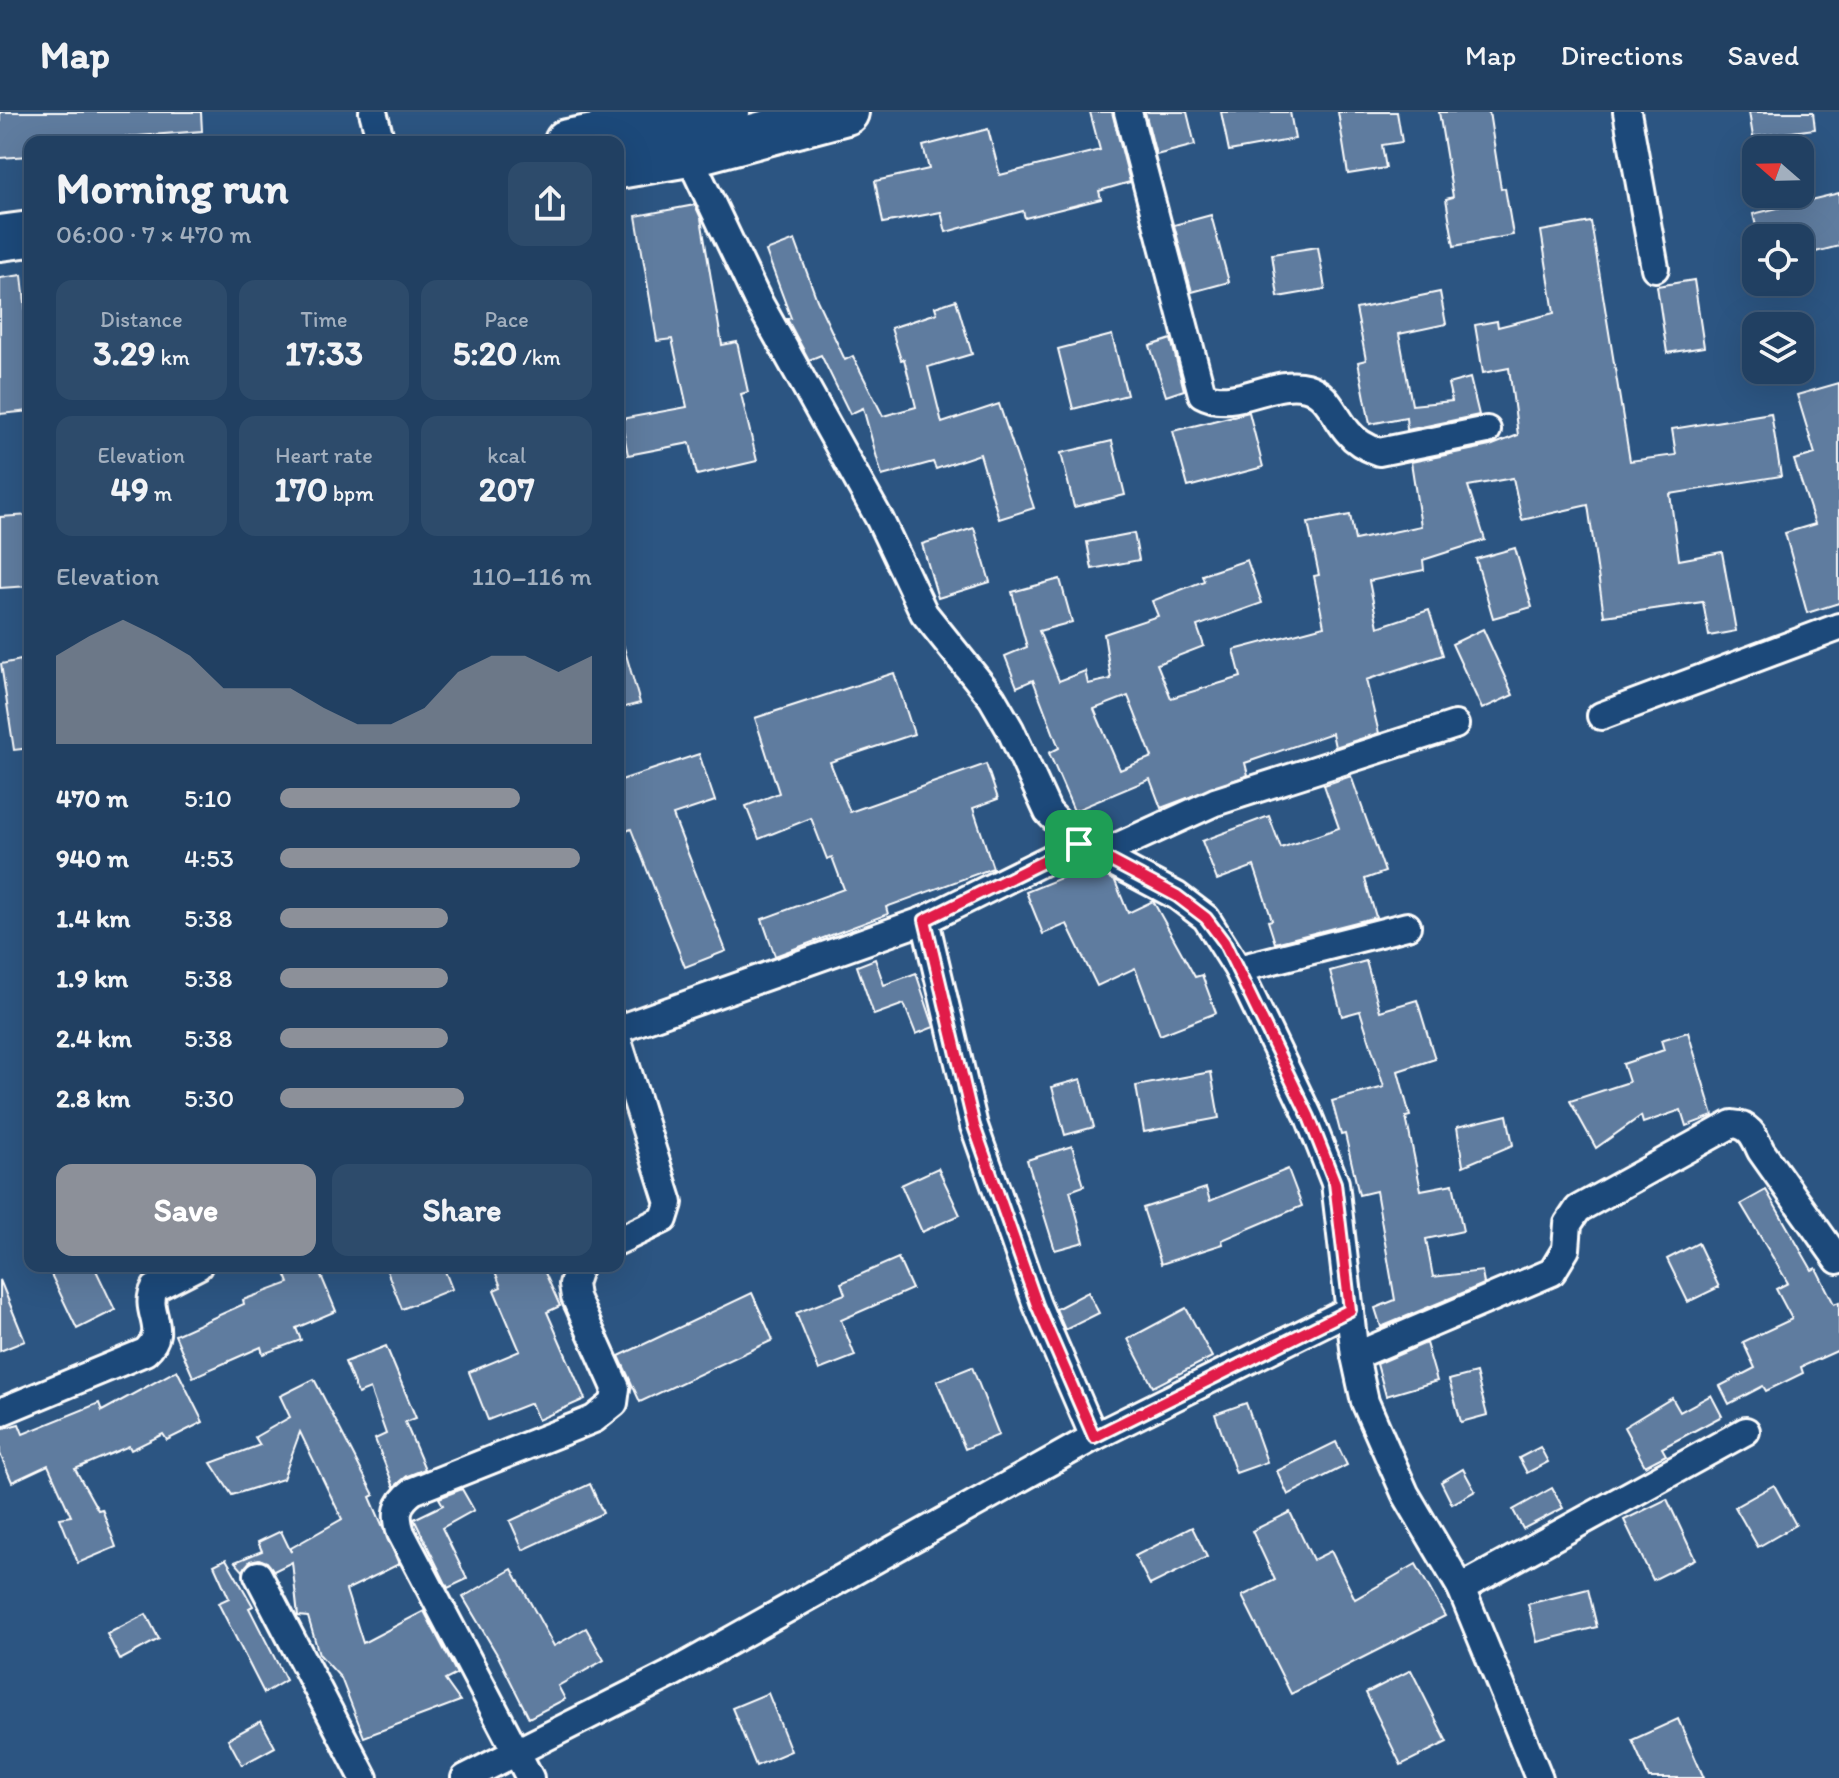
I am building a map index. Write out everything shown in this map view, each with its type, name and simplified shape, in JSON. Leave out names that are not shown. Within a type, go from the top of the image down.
[{"type":"highway","points":[[599,136],[727,112]]},
{"type":"highway","points":[[624,165],[688,154],[846,112]]},
{"type":"highway","points":[[0,208],[24,206]]},
{"type":"highway","points":[[0,238],[24,235]]},
{"type":"street","points":[[373,112],[379,136]]},
{"type":"street","points":[[1128,112],[1202,394],[1221,400],[1284,387],[1300,386],[1315,390],[1325,399],[1348,433],[1364,446],[1379,452],[1487,430]]},
{"type":"street","points":[[1627,112],[1655,268]]},
{"type":"street","points":[[688,154],[757,299],[880,520],[924,613],[992,698],[1010,729],[1048,812],[1090,849],[1177,896],[1206,918],[1238,969],[1309,1117],[1335,1183],[1355,1356],[1365,1402],[1405,1493],[1461,1588],[1539,1778]]},
{"type":"street","points":[[1601,716],[1839,627]]},
{"type":"street","points":[[624,1027],[925,920],[1090,849],[1215,802],[1455,725]]},
{"type":"street","points":[[925,920],[974,1126],[1037,1305],[1094,1437]]},
{"type":"street","points":[[1238,969],[1407,926]]},
{"type":"street","points":[[624,1060],[669,1203],[664,1219],[624,1238]]},
{"type":"street","points":[[1355,1356],[1552,1272],[1566,1249],[1568,1224],[1578,1209],[1732,1124],[1744,1125],[1753,1135],[1838,1260]]},
{"type":"street","points":[[0,1412],[153,1346],[158,1329],[151,1303],[155,1288],[186,1272]]},
{"type":"street","points":[[530,1778],[401,1533],[396,1516],[402,1499],[413,1491],[594,1419],[614,1403],[616,1388],[575,1297],[573,1284],[577,1272]]},
{"type":"street","points":[[465,1778],[669,1675],[1094,1437],[1350,1310]]},
{"type":"street","points":[[1461,1588],[1746,1431]]},
{"type":"street","points":[[258,1575],[364,1778]]},
{"type":"building","points":[[0,112],[201,112],[202,131],[138,136],[24,136],[24,156],[0,158]]},
{"type":"building","points":[[1090,112],[1112,112],[1130,182],[1099,191],[1101,199],[1025,218],[1023,211],[946,232],[941,212],[883,223],[875,181],[929,169],[923,146],[988,129],[1000,175],[1100,150]]},
{"type":"building","points":[[1145,112],[1187,112],[1195,145],[1156,155]]},
{"type":"building","points":[[1221,112],[1290,112],[1295,139],[1229,151]]},
{"type":"building","points":[[1338,112],[1397,112],[1402,142],[1382,145],[1386,168],[1348,174]]},
{"type":"building","points":[[1439,112],[1489,112],[1501,189],[1505,188],[1513,235],[1454,246],[1446,199],[1453,197]]},
{"type":"building","points":[[1749,112],[1813,112],[1815,129],[1753,136]]},
{"type":"building","points":[[1839,193],[1839,246],[1814,252],[1814,224],[1756,224],[1753,214],[1778,208],[1814,208],[1814,199]]},
{"type":"building","points":[[695,205],[701,218],[722,345],[737,342],[748,392],[741,394],[757,461],[697,475],[690,443],[628,455],[624,418],[687,407],[672,339],[657,341],[636,216]]},
{"type":"building","points":[[1211,215],[1229,282],[1192,292],[1174,225]]},
{"type":"building","points":[[1591,222],[1630,461],[1676,455],[1672,429],[1771,413],[1781,476],[1670,494],[1679,560],[1722,552],[1736,631],[1709,636],[1703,602],[1604,616],[1588,505],[1522,520],[1513,478],[1468,486],[1485,540],[1423,560],[1424,570],[1369,581],[1378,627],[1429,610],[1443,655],[1366,680],[1379,733],[1335,747],[1332,733],[1245,763],[1248,775],[1161,808],[1150,779],[1074,811],[1049,753],[1059,748],[1033,680],[1017,687],[1005,656],[1027,647],[1012,592],[1060,579],[1072,622],[1039,631],[1059,681],[1085,671],[1088,684],[1111,679],[1104,634],[1158,616],[1152,601],[1204,581],[1202,575],[1247,560],[1262,603],[1197,626],[1204,646],[1157,664],[1171,698],[1241,677],[1234,650],[1324,626],[1314,576],[1319,575],[1308,523],[1350,515],[1355,540],[1421,526],[1411,462],[1490,446],[1518,435],[1509,368],[1483,373],[1475,325],[1497,321],[1498,327],[1554,313],[1541,231]],"holes":[[[1128,696],[1152,757],[1120,770],[1094,709]]]},
{"type":"building","points":[[795,240],[817,300],[845,360],[853,356],[883,416],[916,407],[904,359],[901,360],[891,328],[937,313],[935,307],[956,300],[972,354],[928,367],[942,423],[999,404],[1034,508],[999,519],[980,454],[936,469],[933,462],[882,476],[863,408],[850,414],[821,355],[809,360],[787,319],[791,318],[766,251]]},
{"type":"building","points":[[1318,247],[1325,289],[1278,297],[1272,254]]},
{"type":"building","points":[[22,275],[24,412],[0,414],[0,278]]},
{"type":"building","points":[[1694,280],[1704,347],[1667,353],[1657,286]]},
{"type":"building","points":[[1440,292],[1446,324],[1399,334],[1412,405],[1452,401],[1448,384],[1470,378],[1479,415],[1407,430],[1406,417],[1370,424],[1358,362],[1366,360],[1356,309]]},
{"type":"building","points":[[1112,335],[1127,395],[1073,409],[1058,349]]},
{"type":"building","points":[[1171,339],[1184,390],[1166,396],[1150,346]]},
{"type":"building","points":[[1839,383],[1839,603],[1807,613],[1785,533],[1815,524],[1794,460],[1815,454],[1797,395]]},
{"type":"building","points":[[1249,412],[1263,467],[1188,487],[1173,431]]},
{"type":"building","points":[[1112,441],[1125,495],[1074,507],[1061,453]]},
{"type":"building","points":[[24,515],[24,586],[0,588],[0,517]]},
{"type":"building","points":[[974,528],[990,582],[938,598],[922,544]]},
{"type":"building","points":[[1134,533],[1139,560],[1092,569],[1087,542]]},
{"type":"building","points":[[1515,548],[1532,607],[1493,618],[1476,559]]},
{"type":"building","points":[[1483,629],[1513,695],[1482,709],[1452,644]]},
{"type":"building","points":[[624,647],[640,703],[624,707]]},
{"type":"building","points":[[21,660],[24,749],[14,750],[1,664]]},
{"type":"building","points":[[894,673],[914,734],[830,762],[850,812],[986,764],[998,799],[973,808],[993,868],[886,907],[888,914],[775,956],[762,919],[844,889],[832,857],[827,859],[811,818],[759,839],[746,806],[779,793],[755,718]]},
{"type":"building","points":[[699,754],[715,801],[673,815],[726,951],[685,967],[631,829],[624,832],[624,779]]},
{"type":"building","points":[[1351,776],[1385,872],[1365,879],[1376,917],[1275,943],[1268,921],[1272,920],[1254,866],[1217,880],[1202,841],[1269,816],[1281,848],[1339,828],[1324,785]]},
{"type":"building","points":[[1088,867],[1115,881],[1128,913],[1153,901],[1195,977],[1202,975],[1216,1013],[1160,1035],[1135,968],[1097,986],[1067,924],[1043,934],[1026,892]]},
{"type":"building","points":[[875,959],[884,985],[916,973],[934,1027],[916,1034],[904,1004],[874,1015],[857,966]]},
{"type":"building","points":[[1366,961],[1380,1011],[1417,1000],[1435,1059],[1398,1071],[1410,1116],[1406,1117],[1421,1190],[1453,1184],[1463,1231],[1426,1239],[1433,1277],[1482,1271],[1484,1284],[1381,1327],[1375,1308],[1395,1300],[1376,1191],[1359,1195],[1345,1134],[1341,1135],[1332,1101],[1384,1087],[1360,1011],[1342,1016],[1330,971]]},
{"type":"building","points":[[1688,1032],[1713,1116],[1686,1126],[1681,1110],[1643,1123],[1641,1116],[1596,1148],[1570,1101],[1629,1082],[1623,1064],[1664,1050],[1661,1040]]},
{"type":"building","points":[[1211,1072],[1219,1118],[1144,1132],[1136,1086]]},
{"type":"building","points":[[1081,1079],[1094,1127],[1065,1135],[1052,1087]]},
{"type":"building","points":[[1507,1115],[1513,1145],[1463,1166],[1457,1127]]},
{"type":"building","points":[[1072,1146],[1084,1186],[1070,1191],[1084,1242],[1055,1250],[1027,1160]]},
{"type":"building","points":[[938,1168],[960,1215],[922,1232],[901,1185]]},
{"type":"building","points":[[1288,1169],[1302,1206],[1222,1240],[1223,1244],[1161,1264],[1143,1208],[1206,1188],[1210,1201]]},
{"type":"building","points":[[1766,1190],[1812,1270],[1816,1268],[1834,1304],[1839,1302],[1839,1350],[1801,1367],[1803,1373],[1766,1391],[1763,1386],[1729,1404],[1720,1386],[1755,1368],[1743,1342],[1792,1319],[1776,1289],[1788,1283],[1741,1204]]},
{"type":"building","points":[[1698,1243],[1719,1287],[1688,1302],[1667,1259]]},
{"type":"building","points":[[898,1258],[912,1289],[841,1320],[855,1356],[819,1370],[796,1313],[845,1294],[841,1283]]},
{"type":"building","points":[[50,1272],[97,1272],[115,1310],[77,1329]]},
{"type":"building","points":[[284,1272],[320,1272],[336,1311],[296,1328],[301,1340],[263,1354],[261,1347],[193,1377],[175,1335],[244,1304],[243,1300],[289,1283]]},
{"type":"building","points":[[387,1272],[445,1272],[452,1289],[402,1309]]},
{"type":"building","points":[[495,1272],[545,1272],[560,1306],[547,1312],[585,1399],[538,1420],[531,1403],[488,1420],[469,1372],[520,1351],[494,1290],[501,1287]]},
{"type":"building","points":[[0,1280],[25,1341],[0,1351]]},
{"type":"building","points":[[1088,1292],[1099,1313],[1065,1330],[1056,1309]]},
{"type":"building","points":[[752,1293],[773,1340],[640,1402],[619,1356]]},
{"type":"building","points":[[1186,1308],[1212,1357],[1153,1387],[1128,1339]]},
{"type":"building","points":[[1426,1343],[1437,1381],[1386,1396],[1377,1364]]},
{"type":"building","points":[[386,1346],[416,1418],[405,1422],[425,1469],[407,1476],[394,1487],[375,1439],[386,1434],[370,1389],[358,1394],[345,1362]]},
{"type":"building","points":[[972,1367],[999,1435],[965,1449],[937,1381]]},
{"type":"building","points":[[177,1370],[203,1422],[167,1440],[163,1434],[131,1450],[129,1446],[75,1469],[98,1510],[102,1509],[116,1547],[78,1563],[60,1518],[71,1516],[48,1465],[12,1482],[0,1454],[0,1429],[19,1424],[23,1434],[99,1403],[102,1411]]},
{"type":"building","points":[[1476,1373],[1487,1415],[1461,1422],[1449,1380]]},
{"type":"building","points":[[314,1379],[374,1495],[370,1497],[399,1564],[346,1590],[363,1643],[424,1611],[457,1674],[445,1680],[460,1701],[364,1737],[341,1678],[319,1654],[308,1617],[298,1616],[292,1562],[274,1571],[267,1562],[259,1559],[250,1561],[243,1571],[235,1562],[262,1551],[258,1542],[281,1531],[291,1552],[291,1548],[342,1519],[300,1432],[283,1479],[232,1495],[211,1463],[260,1445],[255,1437],[290,1417],[280,1396]]},
{"type":"building","points":[[1711,1395],[1722,1416],[1662,1448],[1666,1455],[1645,1466],[1624,1427],[1672,1398],[1680,1412]]},
{"type":"building","points":[[1246,1403],[1267,1462],[1236,1473],[1215,1414]]},
{"type":"building","points":[[1336,1442],[1347,1465],[1288,1495],[1277,1471]]},
{"type":"building","points":[[1540,1447],[1548,1462],[1527,1473],[1519,1458]]},
{"type":"building","points":[[1463,1469],[1475,1491],[1452,1504],[1441,1482]]},
{"type":"building","points":[[590,1484],[603,1513],[523,1550],[510,1521]]},
{"type":"building","points":[[1774,1485],[1796,1525],[1758,1547],[1735,1507]]},
{"type":"building","points":[[1552,1488],[1563,1508],[1523,1529],[1513,1510]]},
{"type":"building","points":[[462,1489],[474,1510],[442,1528],[467,1579],[448,1588],[414,1519],[443,1505],[439,1498]]},
{"type":"building","points":[[1667,1499],[1695,1559],[1653,1580],[1624,1520]]},
{"type":"building","points":[[1290,1512],[1313,1560],[1331,1551],[1355,1599],[1416,1564],[1445,1616],[1291,1694],[1242,1596],[1275,1580],[1252,1531]]},
{"type":"building","points":[[1192,1527],[1207,1557],[1150,1585],[1135,1556]]},
{"type":"building","points":[[226,1559],[253,1606],[249,1608],[286,1680],[264,1693],[218,1603],[229,1598],[214,1565]]},
{"type":"building","points":[[512,1569],[554,1646],[586,1628],[604,1660],[558,1686],[565,1699],[529,1718],[498,1656],[463,1597]]},
{"type":"building","points":[[1588,1589],[1597,1627],[1537,1642],[1528,1604]]},
{"type":"building","points":[[146,1614],[159,1639],[120,1660],[107,1634]]},
{"type":"building","points":[[1411,1670],[1447,1742],[1401,1765],[1366,1693]]},
{"type":"building","points":[[768,1693],[791,1751],[756,1766],[732,1708]]},
{"type":"building","points":[[1678,1719],[1704,1778],[1649,1778],[1632,1740]]},
{"type":"building","points":[[261,1721],[275,1747],[242,1765],[228,1739]]},
{"type":"route","points":[[1079,844],[1177,896],[1206,918],[1224,942],[1309,1117],[1335,1183],[1350,1310],[1094,1437],[1037,1305],[974,1126],[925,920],[1079,844]]}]
